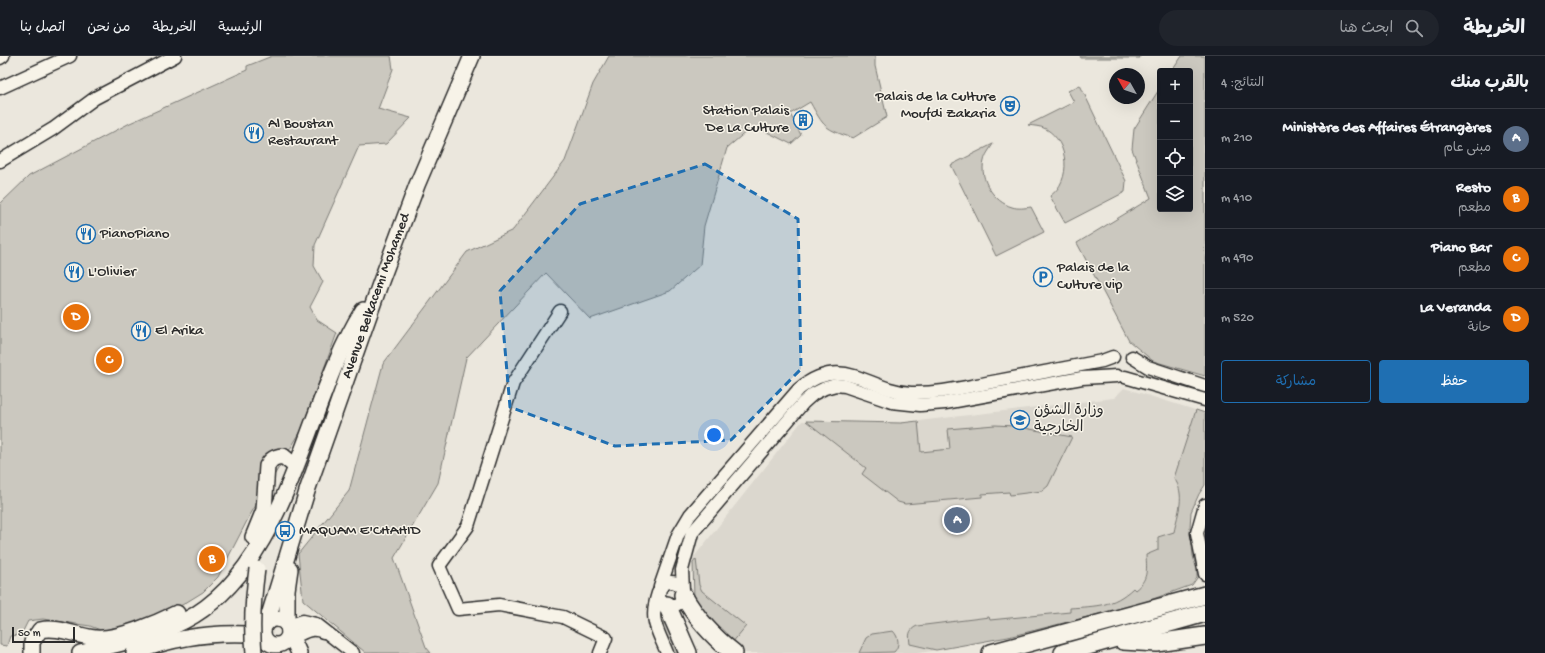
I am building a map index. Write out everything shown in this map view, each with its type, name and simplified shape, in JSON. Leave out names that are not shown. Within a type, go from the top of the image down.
[{"type":"highway","points":[[991,653],[1201,596]]},
{"type":"highway","points":[[673,599],[679,631],[688,653]]},
{"type":"highway","points":[[673,599],[717,653]]},
{"type":"highway","points":[[673,599],[714,637],[734,653]]},
{"type":"highway","points":[[1112,647],[1205,613]]},
{"type":"highway","points":[[1157,643],[1205,625]]},
{"type":"highway","points":[[679,631],[697,653]]},
{"type":"highway","points":[[1019,653],[1070,631]]},
{"type":"highway","points":[[1063,653],[1157,643],[1205,636]]},
{"type":"main road","name":"Avenue Belkacemi Mohamed","points":[[293,541],[330,420],[380,284],[418,185],[472,56]]},
{"type":"main road","points":[[253,653],[251,627],[253,597],[262,552],[344,343],[380,284]]},
{"type":"main road","points":[[32,653],[32,642],[40,630],[57,629],[82,636],[114,637],[172,616],[196,603],[227,576],[246,553],[264,510],[267,466],[270,461],[274,458],[283,456],[295,466]]},
{"type":"main road","points":[[80,653],[144,638],[184,621],[213,601],[234,581],[250,558],[284,498]]},
{"type":"main road","points":[[279,636],[287,590],[293,541]]},
{"type":"main road","points":[[279,636],[293,541]]},
{"type":"main road","points":[[134,653],[175,639],[240,633],[279,636],[299,653]]},
{"type":"main road","points":[[253,653],[258,647],[279,636]]},
{"type":"street","points":[[0,88],[70,56]]},
{"type":"street","points":[[0,161],[53,129],[95,98],[175,56]]},
{"type":"street","points":[[560,312],[513,383],[468,526],[439,566],[458,609],[499,605],[562,617],[606,638],[600,653]]},
{"type":"street","points":[[673,599],[678,535],[690,515],[799,389],[807,383],[830,373],[843,373],[910,393],[946,391],[1102,362],[1121,353],[1132,357],[1148,367],[1205,386]]},
{"type":"street","points":[[1113,357],[1111,367],[1121,376]]},
{"type":"street","points":[[1121,376],[1134,371],[1135,364],[1132,357]]},
{"type":"street","points":[[672,653],[661,625],[662,619],[673,599],[692,533],[698,524],[802,403],[819,391],[836,385],[845,386],[892,402],[920,405],[945,403],[1090,377],[1121,376],[1205,400]]},
{"type":"street","points":[[1205,505],[1197,533],[1205,574]]},
{"type":"street","points":[[1201,596],[1205,582]]},
{"type":"street","points":[[667,653],[653,616],[653,608],[673,599]]},
{"type":"street","points":[[279,636],[303,621],[310,622],[316,624],[333,636],[353,653]]},
{"type":"highlighted area","points":[[705,164],[798,219],[801,369],[731,440],[615,446],[510,407],[500,291],[580,204]]},
{"type":"shaded area","points":[[272,56],[391,56],[393,69],[378,109],[411,118],[386,144],[359,146],[315,245],[314,266],[323,282],[310,307],[317,320],[337,333],[301,431],[250,515],[218,577],[203,592],[182,605],[132,626],[103,631],[90,626],[43,619],[28,621],[21,635],[10,636],[7,646],[0,645],[0,204],[29,176],[130,123],[247,70],[247,66]]},
{"type":"shaded area","points":[[609,56],[875,56],[875,66],[887,117],[853,138],[836,132],[826,126],[810,102],[790,114],[801,135],[791,144],[763,130],[747,131],[727,148],[704,226],[700,265],[670,291],[590,319],[546,273],[466,358],[438,483],[394,558],[426,647],[431,653],[366,653],[303,600],[298,554],[349,491],[383,364],[467,252],[513,230],[565,161],[593,84]]},
{"type":"shaded area","points":[[1080,56],[1139,56],[1140,58],[1081,58]]},
{"type":"shaded area","points":[[1182,56],[1205,56],[1205,376],[1153,361],[1129,341],[1077,243],[1151,198],[1132,149],[1134,129],[1157,93],[1157,212],[1193,212],[1193,68],[1174,68]]},
{"type":"shaded area","points":[[1080,85],[1126,181],[1125,192],[1065,223],[1050,196],[1062,181],[1065,162],[1063,152],[1054,135],[1046,129],[1028,125],[1074,102],[1068,91]]},
{"type":"shaded area","points":[[993,144],[985,157],[983,168],[989,189],[999,200],[1012,207],[1031,207],[1044,232],[996,256],[951,165]]},
{"type":"shaded area","points":[[1124,388],[1205,413],[1205,485],[1191,512],[1190,527],[1197,578],[1187,587],[1139,604],[1008,637],[920,653],[745,653],[708,622],[693,563],[694,557],[802,421],[901,423],[1114,398]]},
{"type":"shaded area","points":[[1196,410],[1205,413],[1205,485],[1191,512],[1190,527],[1193,556],[1197,570],[1197,578],[1192,585],[1139,604],[1008,637],[936,650],[910,644],[909,636],[912,629],[917,626],[989,617],[990,620],[1070,612],[1070,608],[1104,604],[1118,599],[1133,588],[1135,590],[1142,583],[1146,575],[1146,555],[1158,550],[1158,537],[1174,532],[1179,511],[1180,491],[1174,478]]},
{"type":"shaded area","points":[[806,421],[901,423],[918,421],[921,452],[950,449],[948,429],[995,425],[1014,426],[1072,437],[1048,486],[1042,491],[1010,495],[1009,492],[982,494],[982,497],[905,504],[898,502],[862,474],[866,468]]},
{"type":"shaded area","points":[[696,559],[699,585],[702,591],[746,626],[732,643],[708,622],[694,598],[693,563]]},
{"type":"shaded area","points":[[667,620],[682,653],[673,653],[664,631],[663,623]]},
{"type":"shaded area","points":[[893,631],[897,636],[898,642],[894,652],[859,653],[866,638],[872,634]]},
{"type":"place","name":"Palais de la Culture Moufdi Zakaria","points":[[1010,106]]},
{"type":"place","name":"Station Palais De La Culture","points":[[803,120]]},
{"type":"place","name":"Al Boustan Restaurant","points":[[254,133]]},
{"type":"place","name":"PianoPiano","points":[[86,234]]},
{"type":"place","name":"L'Olivier","points":[[74,272]]},
{"type":"place","name":"Palais de la Culture vip","points":[[1043,277]]},
{"type":"place","name":"La Veranda","points":[[76,317]]},
{"type":"place","name":"El Arika","points":[[141,331]]},
{"type":"place","name":"Piano Bar","points":[[109,360]]},
{"type":"place","name":"وزارة الشؤن الخارجية","points":[[1020,420]]},
{"type":"place","name":"Ministère des Affaires Étrangères","points":[[957,520]]},
{"type":"place","name":"MAQUAM E'CHAHID","points":[[285,531]]},
{"type":"place","name":"Resto","points":[[212,559]]}]
